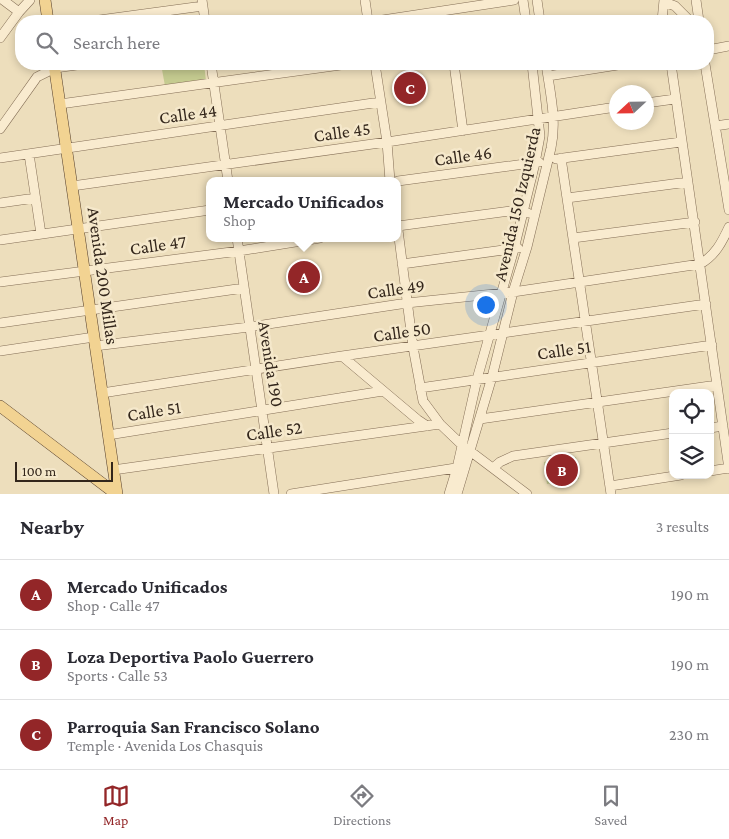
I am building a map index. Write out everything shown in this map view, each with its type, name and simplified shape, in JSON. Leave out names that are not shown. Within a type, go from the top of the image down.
[{"type":"main road","points":[[45,0],[47,15]]},
{"type":"main road","name":"Avenida 200 Millas","points":[[55,70],[116,494]]},
{"type":"main road","points":[[0,406],[116,494]]},
{"type":"street","points":[[3,0],[19,12]]},
{"type":"street","points":[[17,15],[30,0]]},
{"type":"street","points":[[365,0],[367,15]]},
{"type":"street","points":[[419,15],[514,0]]},
{"type":"street","points":[[523,0],[525,15]]},
{"type":"street","points":[[537,0],[539,15]]},
{"type":"street","points":[[696,0],[698,15]]},
{"type":"street","points":[[663,15],[664,1],[675,6],[684,15]]},
{"type":"street","points":[[129,15],[202,3]]},
{"type":"street","points":[[447,11],[447,15]]},
{"type":"street","points":[[0,38],[15,17]]},
{"type":"street","points":[[714,49],[729,46]]},
{"type":"street","points":[[0,129],[37,77],[48,70]]},
{"type":"street","points":[[212,70],[228,177]]},
{"type":"street","points":[[60,104],[303,70]]},
{"type":"street","points":[[376,70],[390,177]]},
{"type":"street","points":[[455,70],[463,131]]},
{"type":"street","name":"Avenida 150 Izquierda","points":[[457,494],[462,444],[477,379],[536,163],[540,136],[533,70]]},
{"type":"street","name":"Avenida 150 Izquierda","points":[[449,494],[469,451],[480,419],[513,292],[527,247],[548,161],[554,134],[554,117],[547,70]]},
{"type":"street","points":[[548,76],[586,70]]},
{"type":"street","points":[[671,70],[695,222],[729,469],[714,471]]},
{"type":"street","points":[[706,70],[729,210]]},
{"type":"street","points":[[654,102],[674,99]]},
{"type":"street","name":"Calle 44","points":[[0,158],[380,102]]},
{"type":"street","name":"Calle 45","points":[[72,186],[609,109]]},
{"type":"street","points":[[715,126],[729,124]]},
{"type":"street","name":"Calle 46","points":[[401,181],[681,142]]},
{"type":"street","points":[[29,154],[41,234]]},
{"type":"street","points":[[561,158],[610,490],[669,478]]},
{"type":"street","points":[[567,198],[688,182]]},
{"type":"street","points":[[0,203],[35,198]]},
{"type":"street","points":[[401,226],[517,210],[535,215]]},
{"type":"street","points":[[0,240],[206,211]]},
{"type":"street","points":[[573,238],[695,222]]},
{"type":"street","points":[[700,264],[705,262],[719,248],[729,227]]},
{"type":"street","name":"Avenida 190","points":[[238,242],[274,494]]},
{"type":"street","name":"Calle 47","points":[[0,282],[295,242]]},
{"type":"street","points":[[399,242],[413,347],[423,401],[440,424],[469,451],[527,494]]},
{"type":"street","points":[[402,264],[527,247]]},
{"type":"street","name":"Calle 49","points":[[0,351],[249,327],[408,303],[513,292],[700,264]]},
{"type":"street","points":[[0,323],[244,288]]},
{"type":"street","name":"Calle 50","points":[[102,393],[342,356],[706,304]]},
{"type":"street","name":"Calle 51","points":[[420,388],[712,345]]},
{"type":"street","points":[[342,356],[427,426]]},
{"type":"street","points":[[480,419],[717,385]]},
{"type":"street","name":"Calle 51","points":[[108,435],[383,390]]},
{"type":"street","name":"Calle 52","points":[[113,470],[440,424]]},
{"type":"street","points":[[714,427],[723,426]]},
{"type":"street","points":[[493,468],[500,462],[513,456],[669,434]]},
{"type":"street","points":[[291,494],[461,467]]},
{"type":"green space","points":[[162,70],[205,70],[206,81],[165,86]]},
{"type":"green space","points":[[576,457],[579,479],[547,484],[544,462]]},
{"type":"place","name":"Parroquia San Francisco Solano","points":[[410,88]]},
{"type":"place","name":"Mercado Unificados","points":[[304,277]]},
{"type":"place","name":"Loza Deportiva Paolo Guerrero","points":[[562,470]]}]
